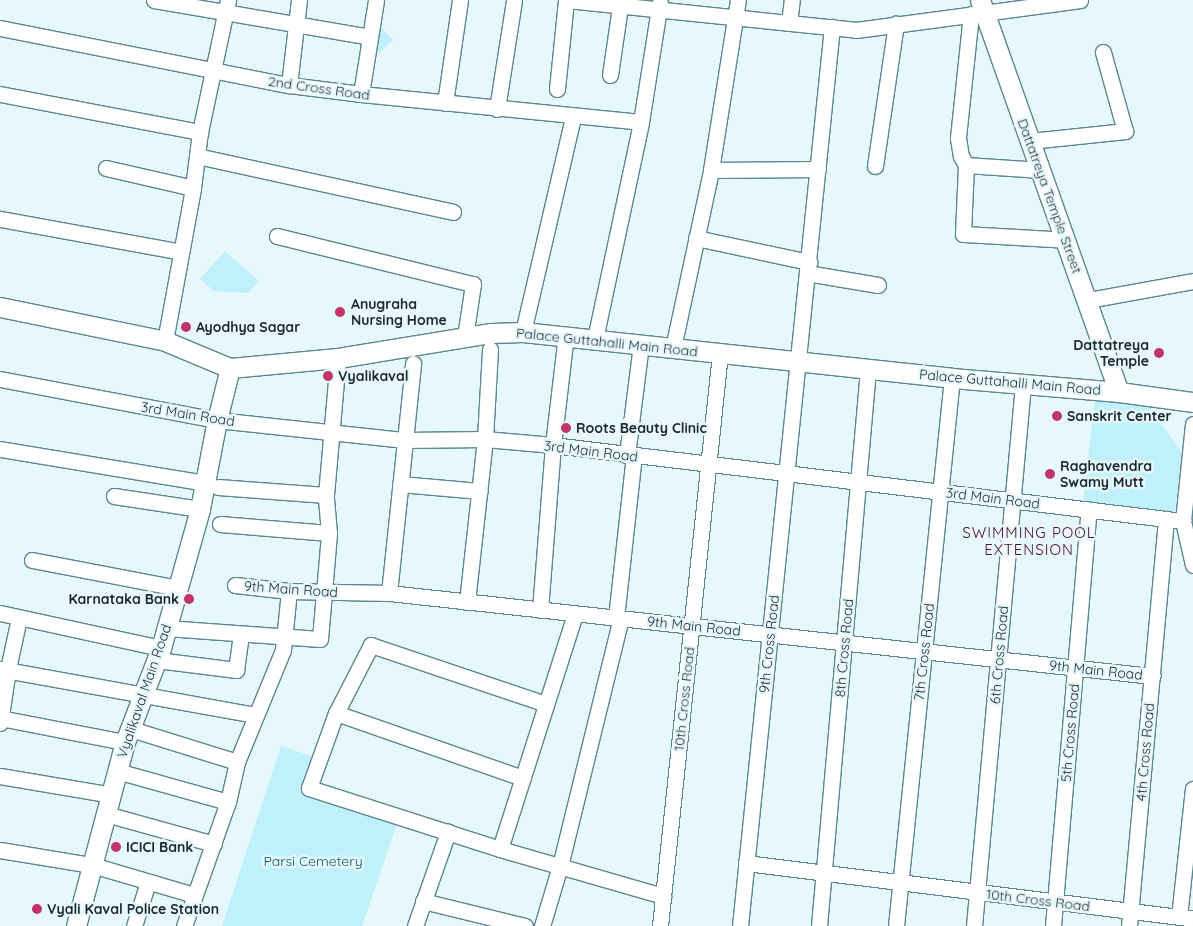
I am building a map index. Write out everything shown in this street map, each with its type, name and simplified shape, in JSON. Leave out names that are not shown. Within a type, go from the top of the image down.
[{"type":"street","points":[[154,0],[227,6],[295,23],[370,37]]},
{"type":"street","points":[[289,85],[299,0]]},
{"type":"street","points":[[362,94],[376,0]]},
{"type":"street","points":[[445,103],[460,0]]},
{"type":"street","points":[[497,109],[514,0]]},
{"type":"street","points":[[557,90],[566,0],[660,5],[736,18],[856,30],[978,9],[1080,0]]},
{"type":"street","points":[[673,348],[711,170],[738,0]]},
{"type":"street","points":[[789,23],[792,0]]},
{"type":"street","points":[[610,75],[620,3]]},
{"type":"street","points":[[595,339],[641,122],[660,5]]},
{"type":"street","points":[[165,341],[193,188],[200,132],[227,6]]},
{"type":"street","points":[[978,9],[958,138],[960,156],[966,165],[963,234],[1066,240]]},
{"type":"street","name":"Dattatreya Temple Street","points":[[978,9],[1041,170],[1120,392]]},
{"type":"street","points":[[875,166],[896,24]]},
{"type":"street","points":[[799,362],[832,27]]},
{"type":"street","name":"2nd Cross Road","points":[[0,28],[289,85],[572,117],[641,122]]},
{"type":"street","points":[[1030,142],[1125,132],[1104,52]]},
{"type":"street","points":[[0,94],[200,132]]},
{"type":"street","points":[[523,332],[572,117]]},
{"type":"street","points":[[197,156],[453,212]]},
{"type":"street","points":[[966,165],[1041,170]]},
{"type":"street","points":[[106,168],[193,188]]},
{"type":"street","points":[[711,170],[818,169]]},
{"type":"street","points":[[0,219],[181,252]]},
{"type":"street","points":[[277,236],[473,284],[464,337]]},
{"type":"street","points":[[696,238],[878,285]]},
{"type":"street","points":[[1088,300],[1193,281]]},
{"type":"street","name":"Palace Guttahalli Main Road","points":[[0,307],[165,341],[230,368],[338,358],[491,333],[523,332],[952,378],[1120,392],[1193,402]]},
{"type":"street","points":[[540,610],[553,445],[566,336]]},
{"type":"street","points":[[542,926],[560,866],[619,618],[640,344]]},
{"type":"street","points":[[467,602],[486,439],[490,349]]},
{"type":"street","name":"10th Cross Road","points":[[660,926],[720,353]]},
{"type":"street","points":[[166,628],[284,638],[320,639],[329,533],[326,495],[338,358]]},
{"type":"street","name":"9th Cross Road","points":[[740,926],[799,362]]},
{"type":"street","points":[[389,593],[413,363]]},
{"type":"street","name":"Vyalikaval Main Road","points":[[76,926],[128,736],[159,654],[200,509],[212,485],[217,420],[230,368]]},
{"type":"street","name":"8th Cross Road","points":[[819,926],[868,369]]},
{"type":"street","name":"7th Cross Road","points":[[896,926],[952,378]]},
{"type":"street","name":"3rd Main Road","points":[[0,380],[217,420],[405,440],[486,439],[553,445],[631,456],[1183,521]]},
{"type":"street","name":"6th Cross Road","points":[[974,926],[1023,384]]},
{"type":"street","points":[[1193,424],[1183,521],[1193,565]]},
{"type":"street","points":[[0,449],[212,485],[326,495]]},
{"type":"street","points":[[400,484],[480,491]]},
{"type":"street","points":[[114,496],[200,509]]},
{"type":"street","name":"5th Cross Road","points":[[1053,926],[1088,510]]},
{"type":"street","name":"4th Cross Road","points":[[1130,919],[1166,519]]},
{"type":"street","points":[[220,524],[329,533]]},
{"type":"street","points":[[32,560],[177,588]]},
{"type":"street","name":"9th Main Road","points":[[235,585],[324,593],[389,593],[1152,676]]},
{"type":"street","points":[[184,926],[228,802],[237,762],[283,650],[289,591]]},
{"type":"street","points":[[0,614],[159,654],[236,670],[241,634]]},
{"type":"street","points":[[500,849],[575,614]]},
{"type":"street","points":[[19,618],[4,669],[0,720],[128,736],[237,762]]},
{"type":"street","points":[[546,704],[371,645],[336,713],[309,788],[500,849],[663,896]]},
{"type":"street","points":[[4,669],[256,716]]},
{"type":"street","points":[[336,713],[523,778]]},
{"type":"street","points":[[117,772],[228,802]]},
{"type":"street","points":[[0,776],[112,795]]},
{"type":"street","points":[[1186,918],[1193,789]]},
{"type":"street","points":[[106,814],[214,844]]},
{"type":"street","points":[[415,926],[448,832]]},
{"type":"street","points":[[0,850],[92,865],[194,896]]},
{"type":"street","name":"10th Cross Road","points":[[746,863],[1055,902],[1130,919],[1186,918]]},
{"type":"street","points":[[134,926],[148,882]]},
{"type":"street","points":[[424,901],[525,926]]},
{"type":"green space","points":[[376,22],[393,40],[379,53],[372,49]]},
{"type":"green space","points":[[225,251],[259,281],[248,293],[214,291],[200,279]]},
{"type":"green space","points":[[1095,397],[1147,403],[1182,453],[1175,512],[1083,501]]},
{"type":"green space","name":"Parsi Cemetery","points":[[281,746],[315,757],[304,790],[398,821],[362,926],[222,926]]},
{"type":"place","name":"Anugraha Nursing Home","points":[[340,312]]},
{"type":"place","name":"Ayodhya Sagar","points":[[186,327]]},
{"type":"place","name":"Dattatreya Temple","points":[[1159,353]]},
{"type":"place","name":"Vyalikaval","points":[[328,376]]},
{"type":"place","name":"Sanskrit Center","points":[[1057,416]]},
{"type":"place","name":"Roots Beauty Clinic","points":[[566,428]]},
{"type":"place","name":"Raghavendra Swamy Mutt","points":[[1050,474]]},
{"type":"place","name":"Karnataka Bank","points":[[189,599]]},
{"type":"place","name":"ICICI Bank","points":[[116,847]]},
{"type":"place","name":"Vyali Kaval Police Station","points":[[37,909]]},
{"type":"district","name":"SWIMMING POOL EXTENSION","points":[[1029,540]]}]
